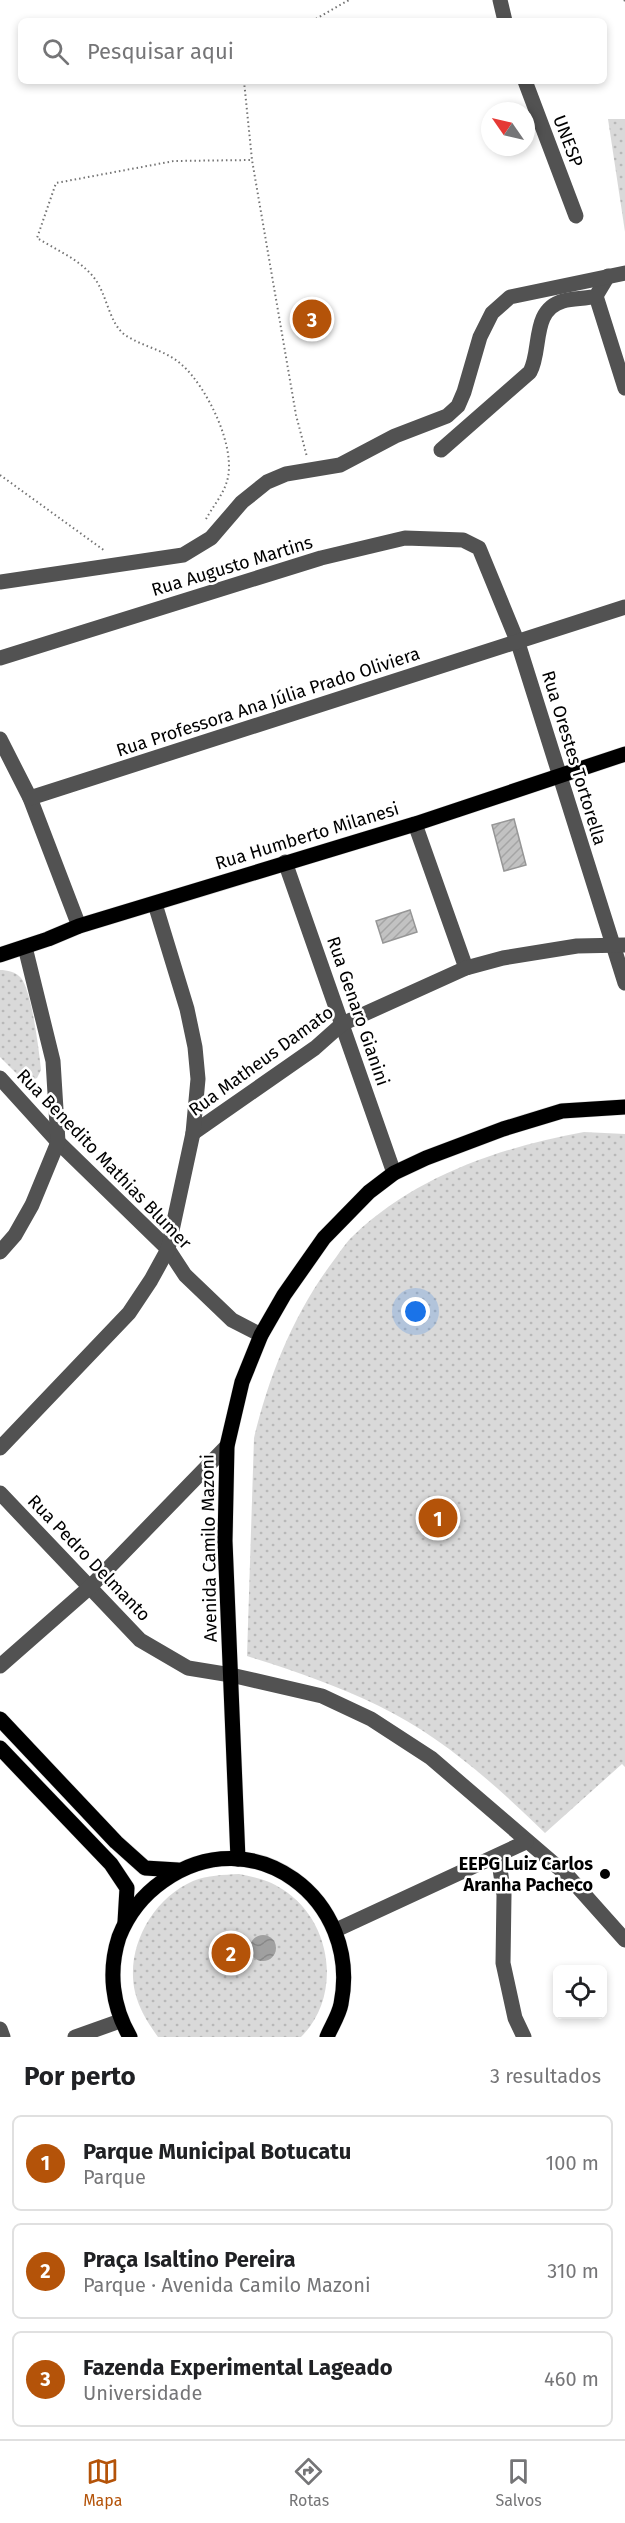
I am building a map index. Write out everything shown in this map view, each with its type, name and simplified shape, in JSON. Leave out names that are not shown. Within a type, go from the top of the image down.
[{"type":"main road","name":"Rua Humberto Milanesi","points":[[0,955],[79,926],[415,824],[625,754]]},
{"type":"main road","name":"Avenida Camilo Mazoni","points":[[238,1859],[225,1541],[227,1446],[242,1382],[261,1335],[284,1295],[324,1238],[369,1192],[394,1173],[492,1133],[562,1111],[625,1107]]},
{"type":"main road","points":[[0,1719],[116,1842],[145,1868],[178,1870]]},
{"type":"main road","points":[[0,1748],[111,1864],[126,1888],[124,1922],[114,1954],[112,1988],[120,2021],[130,2037]]},
{"type":"main road","points":[[124,1922],[147,1892],[178,1870],[207,1861],[238,1859],[262,1864],[293,1878],[306,1888],[323,1907],[336,1929],[345,1967],[341,2006],[327,2037]]},
{"type":"street","points":[[500,0],[504,18]]},
{"type":"street","name":"UNESP","points":[[526,84],[576,216]]},
{"type":"street","points":[[0,582],[183,555],[210,538],[254,491],[286,474],[340,465],[380,444],[447,416],[458,406],[464,393],[480,337],[492,313],[510,297],[625,273]]},
{"type":"street","points":[[608,276],[596,296],[625,388]]},
{"type":"street","points":[[441,450],[530,372],[534,363],[540,326],[552,307],[562,301],[596,296]]},
{"type":"street","name":"Rua Augusto Martins","points":[[0,658],[321,558],[405,538],[463,540],[479,548]]},
{"type":"street","name":"Rua Orestes Tortorella","points":[[479,548],[518,643],[560,777],[619,945],[625,983]]},
{"type":"street","name":"Rua Professora Ana Júlia Prado Oliviera","points":[[30,798],[625,607]]},
{"type":"street","points":[[0,739],[30,798],[79,926]]},
{"type":"street","points":[[415,824],[466,968]]},
{"type":"street","name":"Rua Genaro Gianini","points":[[285,862],[394,1173]]},
{"type":"street","points":[[0,1448],[129,1313],[152,1280],[168,1249],[193,1133],[198,1079],[188,1009],[156,904]]},
{"type":"street","name":"Rua Matheus Damato","points":[[193,1133],[315,1048],[342,1024],[466,968],[524,954],[578,946],[619,945]]},
{"type":"street","points":[[0,1252],[15,1235],[32,1205],[58,1142],[53,1061],[25,947]]},
{"type":"street","name":"Rua Benedito Mathias Blumer","points":[[0,1078],[58,1142],[168,1249],[185,1275],[232,1320],[261,1335]]},
{"type":"street","points":[[0,1666],[90,1587],[227,1446]]},
{"type":"street","name":"Rua Pedro Delmanto","points":[[0,1494],[140,1640],[188,1668],[231,1675],[322,1696],[371,1719],[431,1758],[567,1875],[625,1940]]},
{"type":"street","points":[[336,1929],[526,1842]]},
{"type":"street","points":[[498,1856],[504,1895],[503,1963],[515,2018],[524,2037]]},
{"type":"street","points":[[75,2037],[120,2021]]},
{"type":"street","points":[[0,2029],[3,2037]]},
{"type":"path","points":[[317,18],[349,0]]},
{"type":"path","points":[[244,84],[252,160],[296,415],[310,469]]},
{"type":"path","points":[[197,547],[203,524],[227,483],[229,466],[221,423],[205,394],[182,365],[158,349],[125,335],[117,326],[95,279],[67,253],[37,238],[56,183],[174,161],[252,160]]},
{"type":"path","points":[[0,475],[92,543],[125,564]]},
{"type":"shaded area","points":[[608,119],[625,119],[625,232]]},
{"type":"shaded area","points":[[0,970],[19,976],[28,996],[41,1070],[37,1078],[29,1081],[22,1079],[0,1057]]},
{"type":"shaded area","points":[[584,1132],[625,1134],[625,1767],[622,1764],[545,1833],[467,1763],[402,1718],[363,1698],[297,1672],[247,1656],[254,1438],[275,1368],[295,1323],[320,1280],[354,1235],[404,1196],[461,1167],[522,1146]]},
{"type":"shaded area","points":[[239,1874],[261,1879],[282,1889],[299,1903],[312,1919],[321,1938],[326,1959],[327,1980],[323,2001],[314,2020],[301,2037],[158,2037],[147,2021],[135,1992],[134,1959],[145,1927],[154,1912],[178,1889],[204,1878]]},
{"type":"water","points":[[263,1935],[272,1939],[276,1948],[272,1957],[263,1961],[254,1957],[250,1948],[254,1939]]},
{"type":"building","points":[[514,819],[526,865],[504,871],[492,825]]},
{"type":"building","points":[[410,910],[417,932],[383,943],[376,921]]},
{"type":"place","name":"Fazenda Experimental Lageado","points":[[312,319]]},
{"type":"place","name":"Parque Municipal Botucatu","points":[[438,1518]]},
{"type":"place","name":"EEPG Luiz Carlos Aranha Pacheco","points":[[605,1874]]},
{"type":"place","name":"Praça Isaltino Pereira","points":[[231,1953]]}]
